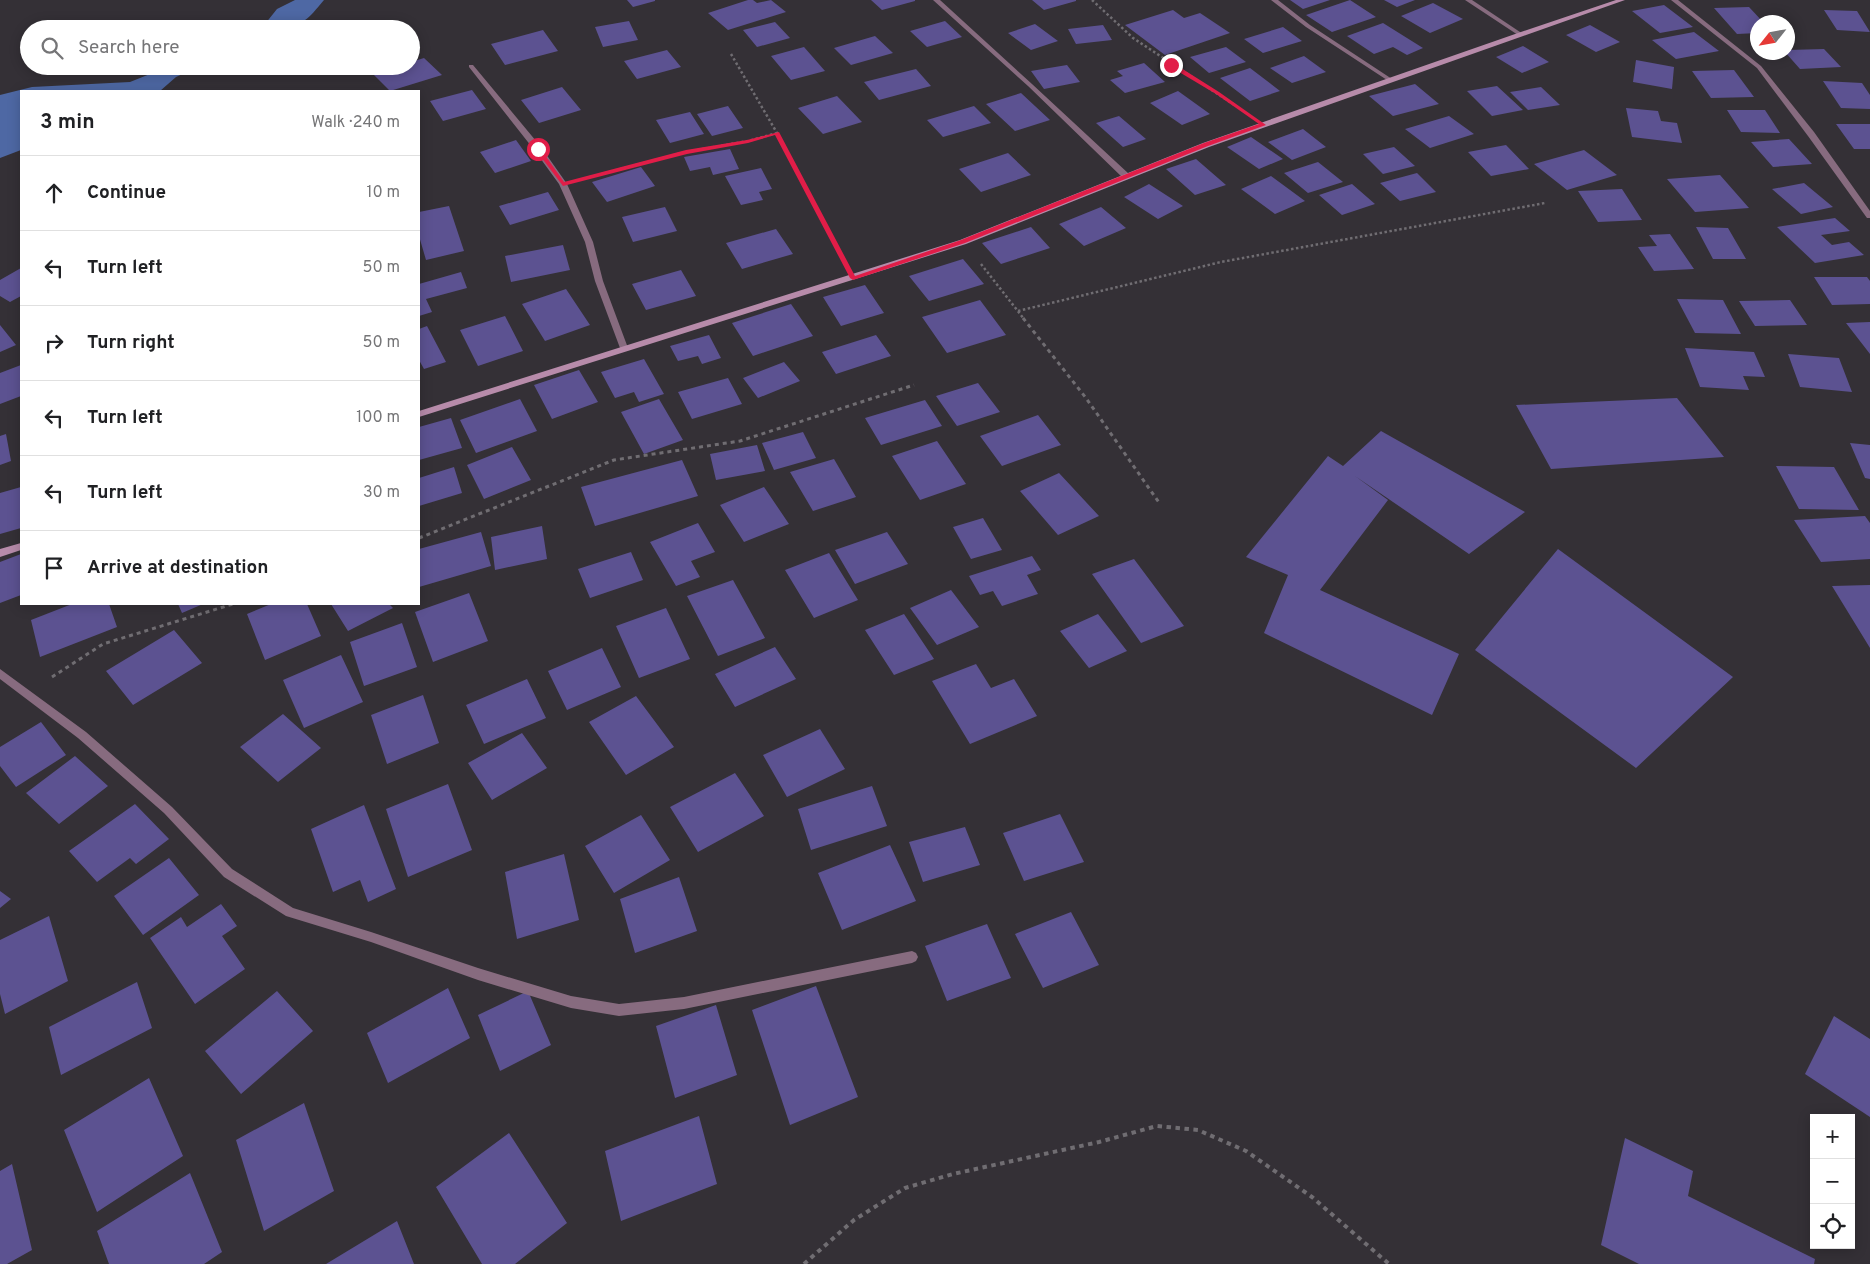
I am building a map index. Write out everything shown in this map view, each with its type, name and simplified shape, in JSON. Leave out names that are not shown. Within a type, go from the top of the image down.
[{"type":"street","points":[[936,0],[1126,176]]},
{"type":"street","points":[[1274,0],[1308,26],[1389,79]]},
{"type":"street","points":[[1468,0],[1520,34]]},
{"type":"street","points":[[420,414],[963,242],[1206,145],[1389,79],[1622,0]]},
{"type":"street","points":[[1674,0],[1759,68],[1811,134],[1870,216]]},
{"type":"street","points":[[471,66],[538,149],[563,184],[589,242],[599,281],[624,348]]},
{"type":"street","points":[[0,553],[20,546]]},
{"type":"street","points":[[0,673],[82,735],[168,810],[228,873],[290,912],[371,937],[478,974],[571,1002],[619,1010],[684,1004],[912,957]]},
{"type":"path","points":[[1092,0],[1132,38],[1218,93],[1263,125]]},
{"type":"path","points":[[730,54],[777,133],[853,278]]},
{"type":"path","points":[[563,184],[678,154],[748,141],[777,133]]},
{"type":"path","points":[[1018,311],[1221,262],[1545,203]]},
{"type":"path","points":[[963,242],[1086,398],[1160,504]]},
{"type":"path","points":[[420,538],[614,460],[740,441],[914,385]]},
{"type":"path","points":[[26,693],[103,644],[230,605]]},
{"type":"path","points":[[804,1264],[854,1220],[905,1188],[953,1174],[1099,1142],[1157,1126],[1198,1130],[1246,1151],[1312,1197],[1389,1264]]},
{"type":"water","points":[[295,0],[324,0],[305,20],[268,20],[277,9]]},
{"type":"water","points":[[148,75],[180,75],[161,90],[20,90],[32,87],[130,82]]},
{"type":"water","points":[[20,90],[20,150],[0,158],[0,95]]},
{"type":"building","points":[[627,0],[655,0],[655,1],[633,7]]},
{"type":"building","points":[[753,0],[757,3],[771,0],[786,12],[728,30],[708,13]]},
{"type":"building","points":[[871,0],[915,0],[915,1],[882,10]]},
{"type":"building","points":[[1032,0],[1076,0],[1076,1],[1044,10]]},
{"type":"building","points":[[1290,0],[1330,0],[1303,9]]},
{"type":"building","points":[[1350,0],[1376,17],[1332,32],[1306,15]]},
{"type":"building","points":[[1384,0],[1415,0],[1397,7]]},
{"type":"building","points":[[1433,3],[1463,19],[1430,33],[1401,16]]},
{"type":"building","points":[[1664,5],[1693,27],[1660,33],[1632,11]]},
{"type":"building","points":[[1749,7],[1756,15],[1750,15],[1750,33],[1737,34],[1714,8]]},
{"type":"building","points":[[1173,10],[1184,18],[1200,13],[1230,33],[1165,55],[1125,25]]},
{"type":"building","points":[[1824,10],[1857,11],[1870,32],[1837,30]]},
{"type":"building","points":[[629,21],[638,40],[603,47],[595,27]]},
{"type":"building","points":[[945,21],[962,37],[927,47],[910,31]]},
{"type":"building","points":[[775,22],[790,38],[757,47],[743,30]]},
{"type":"building","points":[[1383,23],[1423,48],[1407,55],[1393,47],[1374,54],[1347,36]]},
{"type":"building","points":[[1035,24],[1058,41],[1031,50],[1008,33]]},
{"type":"building","points":[[1103,25],[1112,40],[1076,44],[1068,29]]},
{"type":"building","points":[[1590,25],[1620,42],[1596,52],[1566,35]]},
{"type":"building","points":[[1283,27],[1302,41],[1263,53],[1244,39]]},
{"type":"building","points":[[543,30],[558,51],[505,65],[491,44]]},
{"type":"building","points":[[1694,32],[1719,51],[1676,59],[1652,40]]},
{"type":"building","points":[[875,36],[893,53],[851,65],[834,48]]},
{"type":"building","points":[[1523,46],[1549,62],[1522,73],[1496,57]]},
{"type":"building","points":[[804,47],[825,71],[791,80],[771,56]]},
{"type":"building","points":[[1226,47],[1246,62],[1209,73],[1190,57]]},
{"type":"building","points":[[1824,49],[1841,67],[1800,69],[1792,60],[1795,60],[1795,50]]},
{"type":"building","points":[[667,50],[681,67],[637,79],[624,61]]},
{"type":"building","points":[[1304,56],[1326,72],[1292,83],[1270,68]]},
{"type":"building","points":[[424,58],[442,75],[389,90],[374,75],[420,75],[420,59]]},
{"type":"building","points":[[1636,60],[1674,67],[1672,89],[1633,82]]},
{"type":"building","points":[[1144,63],[1165,82],[1125,93],[1110,80],[1123,76],[1117,71]]},
{"type":"building","points":[[1067,65],[1080,82],[1044,89],[1031,71]]},
{"type":"building","points":[[1250,68],[1280,91],[1250,101],[1220,78]]},
{"type":"building","points":[[916,69],[931,86],[879,100],[864,82]]},
{"type":"building","points":[[1734,70],[1754,97],[1711,98],[1692,71]]},
{"type":"building","points":[[1823,81],[1862,83],[1870,95],[1870,109],[1841,108]]},
{"type":"building","points":[[1415,84],[1439,104],[1393,116],[1369,96]]},
{"type":"building","points":[[1497,86],[1523,110],[1492,116],[1467,91]]},
{"type":"building","points":[[562,87],[581,110],[539,123],[521,100]]},
{"type":"building","points":[[1541,87],[1560,105],[1528,110],[1510,92]]},
{"type":"building","points":[[472,90],[486,109],[443,121],[430,101]]},
{"type":"building","points":[[1178,91],[1210,114],[1182,125],[1150,103]]},
{"type":"building","points":[[1021,93],[1050,120],[1015,131],[986,104]]},
{"type":"building","points":[[837,96],[862,122],[823,134],[798,108]]},
{"type":"building","points":[[728,106],[743,128],[712,136],[697,114]]},
{"type":"building","points":[[974,106],[991,123],[943,137],[927,120]]},
{"type":"building","points":[[1626,108],[1658,111],[1661,121],[1677,123],[1682,143],[1632,137]]},
{"type":"building","points":[[1727,110],[1765,110],[1780,133],[1741,132]]},
{"type":"building","points":[[690,112],[704,134],[670,143],[656,120]]},
{"type":"building","points":[[1119,116],[1146,139],[1123,147],[1096,123]]},
{"type":"building","points":[[1449,116],[1474,134],[1430,148],[1405,129]]},
{"type":"building","points":[[1836,124],[1870,124],[1870,149],[1854,149]]},
{"type":"building","points":[[1303,129],[1326,147],[1292,160],[1268,142]]},
{"type":"building","points":[[1251,137],[1283,159],[1259,169],[1227,147]]},
{"type":"building","points":[[1789,139],[1812,164],[1773,167],[1751,142]]},
{"type":"building","points":[[516,140],[531,161],[495,173],[480,152]]},
{"type":"building","points":[[1506,145],[1529,169],[1491,176],[1468,152]]},
{"type":"building","points":[[1394,147],[1415,166],[1383,174],[1363,154]]},
{"type":"building","points":[[730,149],[739,169],[713,175],[710,167],[690,171],[684,157]]},
{"type":"building","points":[[1584,150],[1617,175],[1567,190],[1534,164]]},
{"type":"building","points":[[1008,153],[1031,175],[981,192],[959,169]]},
{"type":"building","points":[[1196,159],[1226,185],[1195,195],[1166,169]]},
{"type":"building","points":[[1318,162],[1343,182],[1308,193],[1284,173]]},
{"type":"building","points":[[641,167],[655,186],[607,202],[592,182]]},
{"type":"building","points":[[761,168],[772,189],[759,192],[763,200],[741,205],[725,176]]},
{"type":"building","points":[[1417,173],[1436,192],[1400,201],[1380,183]]},
{"type":"building","points":[[1720,175],[1749,208],[1695,212],[1667,179]]},
{"type":"building","points":[[1271,176],[1305,201],[1275,214],[1241,189]]},
{"type":"building","points":[[1804,183],[1833,207],[1801,214],[1772,189]]},
{"type":"building","points":[[1149,184],[1183,206],[1158,219],[1124,197]]},
{"type":"building","points":[[1352,184],[1375,204],[1342,215],[1319,195]]},
{"type":"building","points":[[1622,189],[1642,220],[1598,222],[1578,191]]},
{"type":"building","points":[[548,192],[559,210],[510,225],[499,206]]},
{"type":"building","points":[[449,206],[464,251],[426,260],[420,239],[420,212]]},
{"type":"building","points":[[665,207],[677,231],[633,242],[622,217]]},
{"type":"building","points":[[1101,207],[1126,228],[1084,246],[1059,224]]},
{"type":"building","points":[[1835,218],[1850,231],[1821,235],[1832,245],[1849,242],[1864,255],[1815,263],[1777,227]]},
{"type":"building","points":[[1031,227],[1050,248],[1001,264],[982,243]]},
{"type":"building","points":[[1696,227],[1728,228],[1746,259],[1713,259]]},
{"type":"building","points":[[776,229],[793,254],[742,269],[726,243]]},
{"type":"building","points":[[1670,234],[1694,269],[1654,271],[1638,247],[1657,246],[1649,235]]},
{"type":"building","points":[[563,245],[570,270],[511,282],[505,256]]},
{"type":"building","points":[[963,259],[984,284],[929,301],[909,276]]},
{"type":"building","points":[[20,269],[20,297],[10,302],[0,296],[0,280]]},
{"type":"building","points":[[681,270],[696,296],[646,310],[632,284]]},
{"type":"building","points":[[461,272],[467,288],[426,299],[432,312],[420,316],[420,284]]},
{"type":"building","points":[[1814,277],[1867,277],[1870,281],[1870,304],[1832,305]]},
{"type":"building","points":[[865,285],[884,313],[841,326],[823,297]]},
{"type":"building","points":[[566,289],[590,325],[545,341],[522,304]]},
{"type":"building","points":[[1677,299],[1723,300],[1741,334],[1695,333]]},
{"type":"building","points":[[980,300],[1006,335],[947,353],[922,317]]},
{"type":"building","points":[[1790,300],[1807,325],[1755,326],[1739,301]]},
{"type":"building","points":[[791,304],[813,336],[753,356],[732,323]]},
{"type":"building","points":[[505,316],[523,351],[478,366],[460,330]]},
{"type":"building","points":[[1870,322],[1870,354],[1846,323]]},
{"type":"building","points":[[0,325],[16,345],[0,352]]},
{"type":"building","points":[[427,326],[446,362],[424,369],[420,362],[420,329]]},
{"type":"building","points":[[709,335],[721,358],[702,364],[698,356],[678,361],[670,346]]},
{"type":"building","points":[[876,335],[891,356],[836,374],[822,352]]},
{"type":"building","points":[[1685,348],[1754,352],[1765,377],[1743,376],[1749,390],[1700,387]]},
{"type":"building","points":[[1788,354],[1839,358],[1852,392],[1800,387]]},
{"type":"building","points":[[644,359],[664,394],[639,402],[634,392],[615,398],[601,372]]},
{"type":"building","points":[[784,362],[800,381],[758,398],[743,378]]},
{"type":"building","points":[[20,365],[20,396],[0,404],[0,373]]},
{"type":"building","points":[[579,370],[598,402],[552,419],[534,385]]},
{"type":"building","points":[[728,378],[742,404],[692,419],[678,392]]},
{"type":"building","points":[[978,383],[1000,412],[957,426],[936,396]]},
{"type":"building","points":[[1677,398],[1724,457],[1551,469],[1516,405]]},
{"type":"building","points":[[520,399],[537,431],[476,453],[460,420]]},
{"type":"building","points":[[659,399],[683,440],[644,454],[621,412]]},
{"type":"building","points":[[925,400],[942,426],[881,445],[865,418]]},
{"type":"building","points":[[1038,415],[1061,445],[1002,466],[980,436]]},
{"type":"building","points":[[451,418],[462,448],[420,460],[420,427]]},
{"type":"building","points":[[1381,431],[1525,512],[1469,554],[1355,476],[1388,500],[1320,590],[1459,654],[1432,715],[1264,633],[1288,575],[1246,557],[1328,456],[1343,466]]},
{"type":"building","points":[[803,432],[816,458],[774,470],[762,443]]},
{"type":"building","points":[[6,434],[11,461],[0,465],[0,436]]},
{"type":"building","points":[[937,441],[966,484],[920,500],[892,456]]},
{"type":"building","points":[[1850,443],[1870,445],[1870,479],[1865,478]]},
{"type":"building","points":[[757,445],[765,471],[716,480],[710,454]]},
{"type":"building","points":[[512,447],[531,480],[484,499],[467,465]]},
{"type":"building","points":[[834,459],[856,497],[813,511],[790,472]]},
{"type":"building","points":[[682,460],[698,496],[595,526],[581,487]]},
{"type":"building","points":[[1776,466],[1834,467],[1859,510],[1799,509]]},
{"type":"building","points":[[454,467],[462,493],[420,506],[420,478]]},
{"type":"building","points":[[1059,473],[1099,516],[1058,535],[1020,491]]},
{"type":"building","points":[[20,487],[20,528],[0,534],[0,493]]},
{"type":"building","points":[[764,487],[789,524],[744,542],[720,505]]},
{"type":"building","points":[[1865,516],[1870,523],[1870,559],[1821,562],[1794,520]]},
{"type":"building","points":[[983,518],[1002,550],[971,559],[953,527]]},
{"type":"building","points":[[698,523],[715,552],[691,561],[700,577],[676,586],[650,542]]},
{"type":"building","points":[[542,526],[547,559],[495,570],[491,537]]},
{"type":"building","points":[[481,532],[491,566],[420,587],[420,549]]},
{"type":"building","points":[[887,532],[908,564],[855,584],[835,550]]},
{"type":"building","points":[[1558,549],[1733,677],[1636,768],[1475,650]]},
{"type":"building","points":[[631,552],[643,580],[590,598],[578,569]]},
{"type":"building","points":[[829,553],[858,600],[814,618],[785,570]]},
{"type":"building","points":[[20,554],[20,595],[0,603],[0,562]]},
{"type":"building","points":[[1032,556],[1041,570],[1027,575],[1038,594],[1002,606],[993,591],[980,595],[969,576]]},
{"type":"building","points":[[1134,559],[1184,626],[1141,643],[1092,574]]},
{"type":"building","points":[[733,580],[765,638],[718,656],[687,596]]},
{"type":"building","points":[[1870,585],[1870,648],[1832,586]]},
{"type":"building","points":[[951,590],[979,627],[937,645],[910,608]]},
{"type":"building","points":[[469,593],[488,641],[433,662],[415,612]]},
{"type":"building","points":[[69,605],[109,605],[117,627],[40,657],[31,620]]},
{"type":"building","points":[[178,605],[201,605],[182,613]]},
{"type":"building","points":[[269,605],[307,605],[321,636],[265,660],[247,614]]},
{"type":"building","points":[[332,605],[390,605],[393,608],[348,631]]},
{"type":"building","points":[[666,608],[690,659],[639,678],[616,626]]},
{"type":"building","points":[[904,614],[934,659],[894,675],[865,630]]},
{"type":"building","points":[[1098,614],[1127,651],[1089,668],[1060,631]]},
{"type":"building","points":[[402,623],[417,667],[364,686],[350,642]]},
{"type":"building","points":[[174,630],[202,663],[133,705],[106,671]]},
{"type":"building","points":[[775,647],[796,679],[735,707],[715,674]]},
{"type":"building","points":[[602,648],[621,687],[567,710],[548,671]]},
{"type":"building","points":[[341,655],[363,702],[304,728],[283,680]]},
{"type":"building","points":[[976,664],[991,688],[1014,679],[1037,716],[970,744],[932,681]]},
{"type":"building","points":[[527,679],[546,718],[484,744],[466,705]]},
{"type":"building","points":[[423,695],[439,743],[387,764],[371,715]]},
{"type":"building","points":[[636,696],[674,747],[626,775],[589,722]]},
{"type":"building","points":[[283,714],[321,748],[278,782],[240,747]]},
{"type":"building","points":[[41,722],[66,755],[16,787],[0,766],[0,747]]},
{"type":"building","points":[[820,729],[845,769],[787,797],[763,755]]},
{"type":"building","points":[[522,733],[547,768],[492,800],[468,763]]},
{"type":"building","points":[[75,756],[108,786],[59,824],[26,793]]},
{"type":"building","points":[[735,773],[764,816],[698,852],[670,807]]},
{"type":"building","points":[[448,784],[472,850],[408,877],[386,809]]},
{"type":"building","points":[[872,786],[887,826],[811,850],[798,809]]},
{"type":"building","points":[[135,804],[169,839],[136,864],[130,858],[97,882],[69,851]]},
{"type":"building","points":[[364,805],[396,889],[368,902],[360,880],[333,892],[311,829]]},
{"type":"building","points":[[1060,814],[1084,862],[1024,881],[1003,833]]},
{"type":"building","points":[[641,815],[670,860],[614,893],[585,846]]},
{"type":"building","points":[[965,827],[980,865],[923,882],[909,842]]},
{"type":"building","points":[[890,845],[916,901],[842,930],[818,873]]},
{"type":"building","points":[[564,854],[579,920],[517,939],[505,872]]},
{"type":"building","points":[[169,858],[199,895],[143,935],[114,896]]},
{"type":"building","points":[[679,877],[697,931],[635,953],[620,899]]},
{"type":"building","points":[[0,891],[11,899],[0,908]]},
{"type":"building","points":[[221,904],[237,926],[222,936],[245,969],[195,1004],[150,938],[181,917],[187,927]]},
{"type":"building","points":[[1071,912],[1099,965],[1043,988],[1015,934]]},
{"type":"building","points":[[49,916],[68,981],[5,1014],[0,994],[0,940]]},
{"type":"building","points":[[987,924],[1011,978],[947,1001],[925,946]]},
{"type":"building","points":[[137,982],[152,1028],[61,1075],[49,1027]]},
{"type":"building","points":[[816,986],[858,1097],[790,1125],[752,1010]]},
{"type":"building","points":[[448,988],[470,1038],[388,1083],[367,1033]]},
{"type":"building","points":[[277,991],[313,1031],[241,1094],[205,1051]]},
{"type":"building","points":[[528,991],[551,1045],[500,1071],[478,1015]]},
{"type":"building","points":[[716,1005],[737,1075],[675,1098],[656,1026]]},
{"type":"building","points":[[1834,1016],[1870,1039],[1870,1117],[1805,1074]]},
{"type":"building","points":[[149,1078],[183,1156],[97,1212],[64,1130]]},
{"type":"building","points":[[304,1103],[334,1191],[264,1231],[236,1140]]},
{"type":"building","points":[[699,1116],[717,1184],[621,1221],[605,1151]]},
{"type":"building","points":[[509,1133],[567,1223],[515,1264],[482,1264],[436,1187]]},
{"type":"building","points":[[1625,1138],[1693,1171],[1688,1196],[1815,1259],[1814,1264],[1639,1264],[1601,1245]]},
{"type":"building","points":[[12,1164],[32,1250],[7,1264],[0,1264],[0,1171]]},
{"type":"building","points":[[190,1173],[222,1252],[204,1264],[109,1264],[97,1231]]},
{"type":"building","points":[[397,1221],[414,1264],[326,1264]]},
{"type":"route","points":[[538,149],[563,184],[686,152],[720,147],[777,133],[853,278],[963,242],[1206,145],[1263,125],[1218,93],[1171,65]]}]
